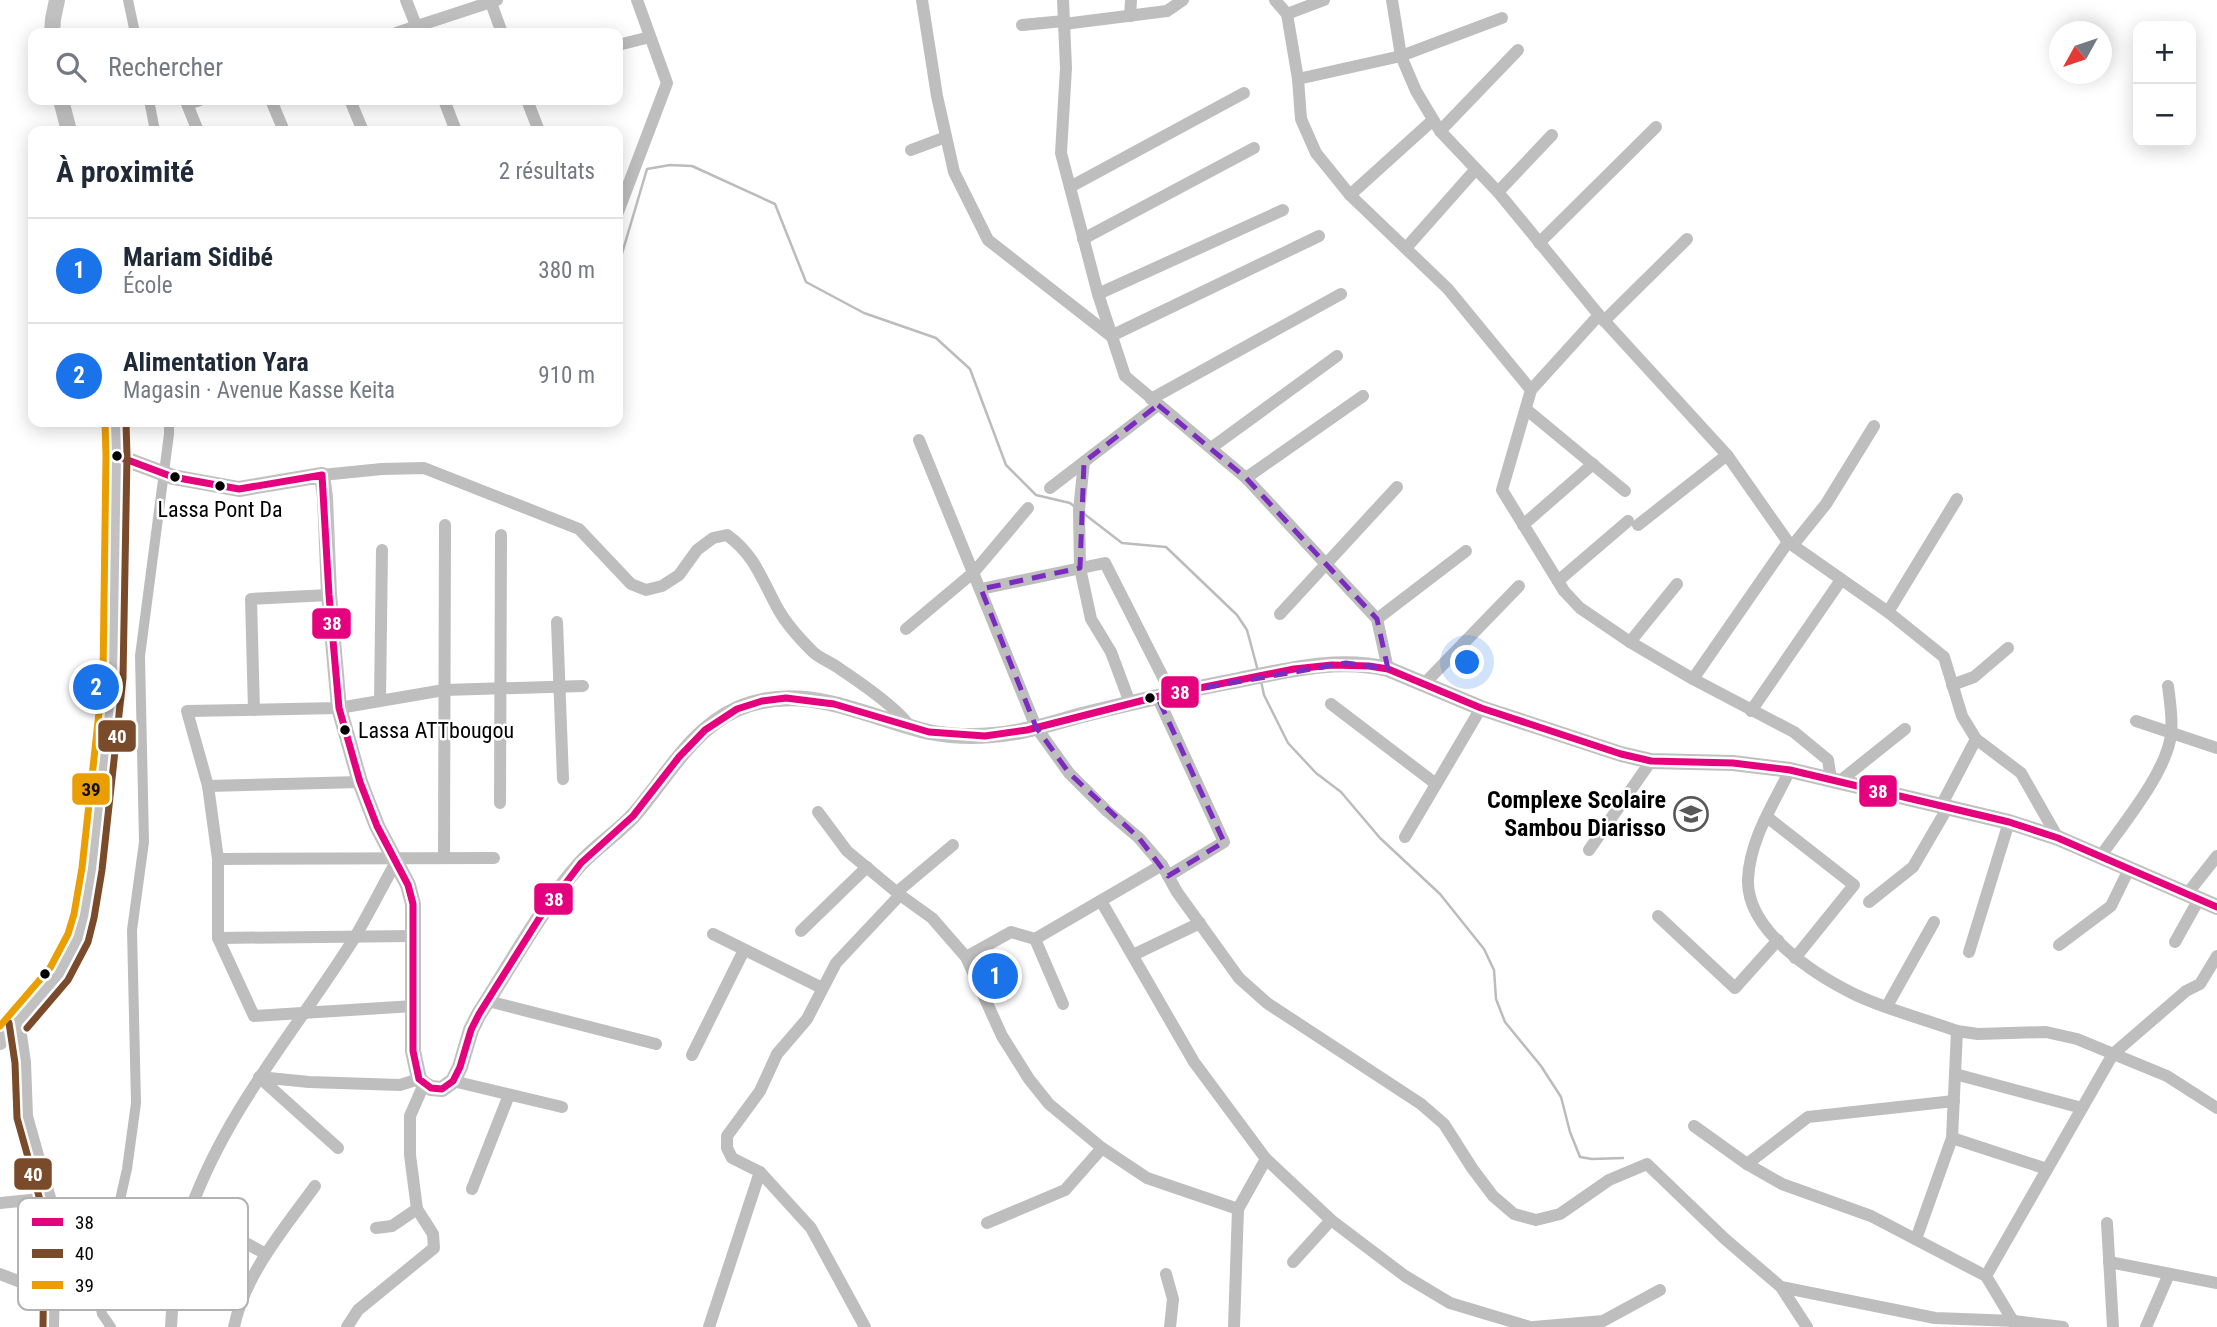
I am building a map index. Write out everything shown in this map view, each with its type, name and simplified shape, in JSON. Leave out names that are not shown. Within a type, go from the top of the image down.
[{"type":"street","points":[[52,28],[57,0]]},
{"type":"street","points":[[406,0],[417,28]]},
{"type":"street","points":[[623,199],[667,83],[637,0]]},
{"type":"street","points":[[922,0],[937,96],[954,172],[988,240],[1111,335]]},
{"type":"street","points":[[1063,0],[1066,68],[1061,153],[1098,295],[1125,376],[1247,478],[1377,619],[1388,669]]},
{"type":"street","points":[[1130,16],[1131,0]]},
{"type":"street","points":[[1022,25],[1167,11],[1183,0]]},
{"type":"street","points":[[1275,0],[1287,14],[1298,79],[1301,119],[1315,153],[1350,195],[1448,289],[1531,390]]},
{"type":"street","points":[[1287,14],[1324,0]]},
{"type":"street","points":[[1392,0],[1401,56],[1416,91],[1437,125],[1498,192],[1602,318],[1727,456],[1790,544],[1888,612],[1944,657],[1962,716],[1976,739],[2021,773],[2058,838]]},
{"type":"street","points":[[423,28],[492,1],[500,28]]},
{"type":"street","points":[[1298,79],[1401,56],[1502,18]]},
{"type":"street","points":[[623,44],[650,37]]},
{"type":"street","points":[[1350,195],[1437,125],[1518,50]]},
{"type":"street","points":[[1070,187],[1244,93]]},
{"type":"street","points":[[62,105],[68,126]]},
{"type":"street","points":[[187,105],[196,126]]},
{"type":"street","points":[[273,105],[282,126]]},
{"type":"street","points":[[352,105],[361,126]]},
{"type":"street","points":[[446,105],[454,126]]},
{"type":"street","points":[[529,105],[537,126]]},
{"type":"street","points":[[1539,243],[1656,127]]},
{"type":"street","points":[[1498,192],[1552,135]]},
{"type":"street","points":[[911,150],[946,137]]},
{"type":"street","points":[[1083,239],[1254,148]]},
{"type":"street","points":[[1406,248],[1476,169]]},
{"type":"street","points":[[1098,295],[1283,210]]},
{"type":"street","points":[[1111,335],[1319,236]]},
{"type":"street","points":[[1687,239],[1602,318],[1531,390],[1502,490],[1558,582],[1580,608],[1630,642],[1693,679],[1794,732],[1828,760],[1836,780]]},
{"type":"street","points":[[1050,488],[1155,402],[1341,294]]},
{"type":"street","points":[[1211,448],[1337,356]]},
{"type":"street","points":[[1247,478],[1363,396]]},
{"type":"street","points":[[1526,409],[1625,491]]},
{"type":"street","points":[[1693,679],[1790,544],[1826,504],[1874,426]]},
{"type":"street","points":[[0,1042],[60,974],[78,938],[90,881],[113,677],[115,427]]},
{"type":"street","points":[[919,440],[1037,727],[1069,773],[1139,838],[1239,978],[1267,1003],[1421,1104],[1444,1124],[1493,1196],[1514,1214],[1535,1220],[1560,1214],[1609,1180],[1647,1164],[1725,1239],[1781,1287],[1807,1327]]},
{"type":"street","points":[[117,456],[173,477],[239,489],[322,475],[424,468],[579,529],[631,584],[646,590],[662,586],[679,575],[697,550],[713,538],[727,535],[743,546],[779,610],[815,654],[838,667],[871,692],[906,720],[910,727]]},
{"type":"street","points":[[1558,582],[1633,523],[1727,456]]},
{"type":"street","points":[[1084,462],[1079,510],[1080,568],[1091,619],[1111,652],[1130,703]]},
{"type":"street","points":[[1523,525],[1593,464]]},
{"type":"street","points":[[322,475],[339,708],[360,782],[377,826],[408,886],[413,904],[413,1052],[422,1081],[431,1088],[442,1089],[453,1081],[471,1030],[488,1001],[555,896],[582,863],[632,816],[680,755],[713,723],[736,709],[781,698],[805,698],[841,704],[910,727],[966,737],[997,735],[1037,727],[1164,694],[1290,670],[1346,663],[1388,669],[1481,708],[1621,754],[1651,761],[1733,762],[1790,770],[2009,822],[2058,838],[2217,907]]},
{"type":"street","points":[[1280,614],[1397,487]]},
{"type":"street","points":[[1888,612],[1957,499]]},
{"type":"street","points":[[905,629],[974,572],[1028,508]]},
{"type":"street","points":[[444,858],[445,525]]},
{"type":"street","points":[[500,534],[500,803]]},
{"type":"street","points":[[380,700],[382,550]]},
{"type":"street","points":[[1377,619],[1466,551]]},
{"type":"street","points":[[966,957],[1011,932],[1035,939],[1101,901],[1224,842],[1164,694],[1105,563],[981,589]]},
{"type":"street","points":[[1751,711],[1841,580]]},
{"type":"street","points":[[1630,642],[1677,584]]},
{"type":"street","points":[[1424,684],[1519,586]]},
{"type":"street","points":[[254,710],[251,599],[329,595]]},
{"type":"street","points":[[556,622],[564,779]]},
{"type":"street","points":[[1952,685],[1974,677],[2008,648]]},
{"type":"street","points":[[414,1006],[254,1016],[218,938],[218,859],[208,786],[187,711],[339,708],[444,690],[583,686]]},
{"type":"street","points":[[2100,857],[2159,770],[2172,733],[2168,686]]},
{"type":"street","points":[[1331,704],[1436,784]]},
{"type":"street","points":[[1405,837],[1481,708]]},
{"type":"street","points":[[2136,721],[2217,748]]},
{"type":"street","points":[[1836,780],[1905,729]]},
{"type":"street","points":[[1869,901],[1913,867],[1976,739]]},
{"type":"street","points":[[1590,850],[1651,761]]},
{"type":"street","points":[[1790,770],[1754,844],[1748,882],[1757,918],[1796,958],[1856,995],[1957,1031],[1978,1034],[2046,1032],[2077,1039],[2167,1076],[2217,1108]]},
{"type":"street","points":[[208,786],[360,782]]},
{"type":"street","points":[[818,812],[847,850],[932,918],[966,957],[1002,1036],[1029,1079],[1049,1104],[1102,1148],[1147,1178],[1238,1209]]},
{"type":"street","points":[[1767,817],[1854,885],[1796,958]]},
{"type":"street","points":[[1969,952],[2009,822]]},
{"type":"street","points":[[864,1327],[811,1228],[760,1172],[732,1158],[727,1148],[727,1136],[760,1091],[777,1054],[807,1019],[836,963],[899,894],[953,845]]},
{"type":"street","points":[[2175,942],[2193,897],[2217,856]]},
{"type":"street","points":[[218,859],[494,858]]},
{"type":"street","points":[[197,1198],[231,1121],[258,1077],[355,937],[395,860]]},
{"type":"street","points":[[801,931],[867,867]]},
{"type":"street","points":[[2059,945],[2111,906],[2129,869]]},
{"type":"street","points":[[1101,901],[1194,1062],[1266,1159],[1331,1220],[1405,1276],[1450,1303],[1532,1327],[1603,1321],[1660,1290]]},
{"type":"street","points":[[1658,916],[1735,988],[1778,940]]},
{"type":"street","points":[[1887,1006],[1934,922]]},
{"type":"street","points":[[1133,955],[1200,923]]},
{"type":"street","points":[[713,934],[822,988]]},
{"type":"street","points":[[218,938],[414,936]]},
{"type":"street","points":[[1035,939],[1063,1004]]},
{"type":"street","points":[[692,1055],[744,950]]},
{"type":"street","points":[[1986,1276],[2113,1054],[2186,991],[2200,984],[2217,956]]},
{"type":"street","points":[[488,1001],[656,1044]]},
{"type":"street","points":[[19,1020],[25,1062],[27,1116],[50,1198]]},
{"type":"street","points":[[1916,1239],[1952,1138],[1957,1031]]},
{"type":"street","points":[[1955,1074],[2082,1108]]},
{"type":"street","points":[[258,1077],[309,1082],[400,1085],[422,1081]]},
{"type":"street","points":[[258,1077],[338,1148]]},
{"type":"street","points":[[347,1327],[358,1310],[434,1248],[433,1234],[417,1209],[410,1155],[410,1116],[422,1081]]},
{"type":"street","points":[[453,1081],[562,1107]]},
{"type":"street","points":[[472,1188],[509,1095]]},
{"type":"street","points":[[1747,1164],[1808,1117],[1954,1101]]},
{"type":"street","points":[[1694,1126],[1747,1164],[1782,1184],[1871,1216],[1986,1276],[2015,1324]]},
{"type":"street","points":[[1952,1138],[2047,1169]]},
{"type":"street","points":[[987,1223],[1065,1191],[1102,1148]]},
{"type":"street","points":[[1234,1327],[1238,1209],[1266,1159]]},
{"type":"street","points":[[709,1327],[760,1172]]},
{"type":"street","points":[[248,1289],[266,1254],[315,1186]]},
{"type":"street","points":[[0,1203],[18,1201]]},
{"type":"street","points":[[376,1228],[392,1226],[417,1209]]},
{"type":"street","points":[[1293,1262],[1331,1220]]},
{"type":"street","points":[[2107,1223],[2113,1327]]},
{"type":"street","points":[[248,1244],[266,1254]]},
{"type":"street","points":[[2109,1262],[2217,1283]]},
{"type":"street","points":[[0,1274],[18,1281]]},
{"type":"street","points":[[1166,1274],[1173,1300],[1170,1327]]},
{"type":"street","points":[[2146,1327],[2169,1275]]},
{"type":"street","points":[[1781,1287],[1934,1322],[2063,1327]]},
{"type":"highlighted area","points":[[1158,405],[1246,478],[1377,619],[1388,669],[1346,663],[1157,696],[1224,842],[1168,876],[1139,838],[1069,773],[1036,727],[981,589],[1080,568],[1084,462]]},
{"type":"waterway","points":[[128,0],[134,28]]},
{"type":"waterway","points":[[150,105],[154,126]]},
{"type":"waterway","points":[[623,250],[647,169],[670,165],[692,166],[775,204],[806,282],[864,313],[936,338],[970,369],[1006,465],[1036,495],[1070,503],[1075,507]]},
{"type":"waterway","points":[[120,1198],[136,1103],[132,930],[144,842],[140,656],[169,427]]},
{"type":"waterway","points":[[1083,513],[1122,543],[1166,547],[1237,615],[1247,630],[1258,671]]},
{"type":"waterway","points":[[1261,681],[1264,695],[1288,743],[1316,773],[1341,792],[1380,838],[1440,894],[1484,949],[1494,970],[1496,999],[1505,1022],[1541,1066],[1561,1097],[1580,1157],[1623,1158]]},
{"type":"waterway","points":[[101,1310],[111,1327]]},
{"type":"transit line","name":"39","points":[[0,1026],[50,968],[68,934],[74,914],[82,868],[103,676],[105,427]]},
{"type":"transit line","name":"40","points":[[27,1028],[68,980],[88,942],[102,870],[123,678],[126,427]]},
{"type":"transit line","name":"38","points":[[117,456],[173,477],[239,489],[322,475],[339,708],[360,782],[377,826],[408,885],[413,904],[413,1051],[419,1079],[431,1088],[442,1089],[453,1081],[479,1014],[540,917],[581,863],[633,816],[679,757],[705,730],[737,709],[762,701],[786,698],[834,704],[929,732],[985,736],[1027,730],[1160,696],[1294,669],[1332,665],[1369,666],[1388,669],[1481,708],[1621,754],[1651,761],[1733,763],[1790,770],[2009,822],[2058,838],[2217,907]]},
{"type":"transit line","name":"40","points":[[9,1023],[15,1063],[17,1118],[39,1198]]},
{"type":"transit line","name":"40","points":[[43,1310],[43,1327]]},
{"type":"place","name":"Lassa Pont Da","points":[[220,486]]},
{"type":"place","name":"Alimentation Yara","points":[[96,687]]},
{"type":"place","name":"Lassa ATTbougou","points":[[345,730]]},
{"type":"place","name":"Complexe Scolaire Sambou Diarisso","points":[[1691,814]]},
{"type":"place","name":"Mariam Sidibé","points":[[995,976]]}]
